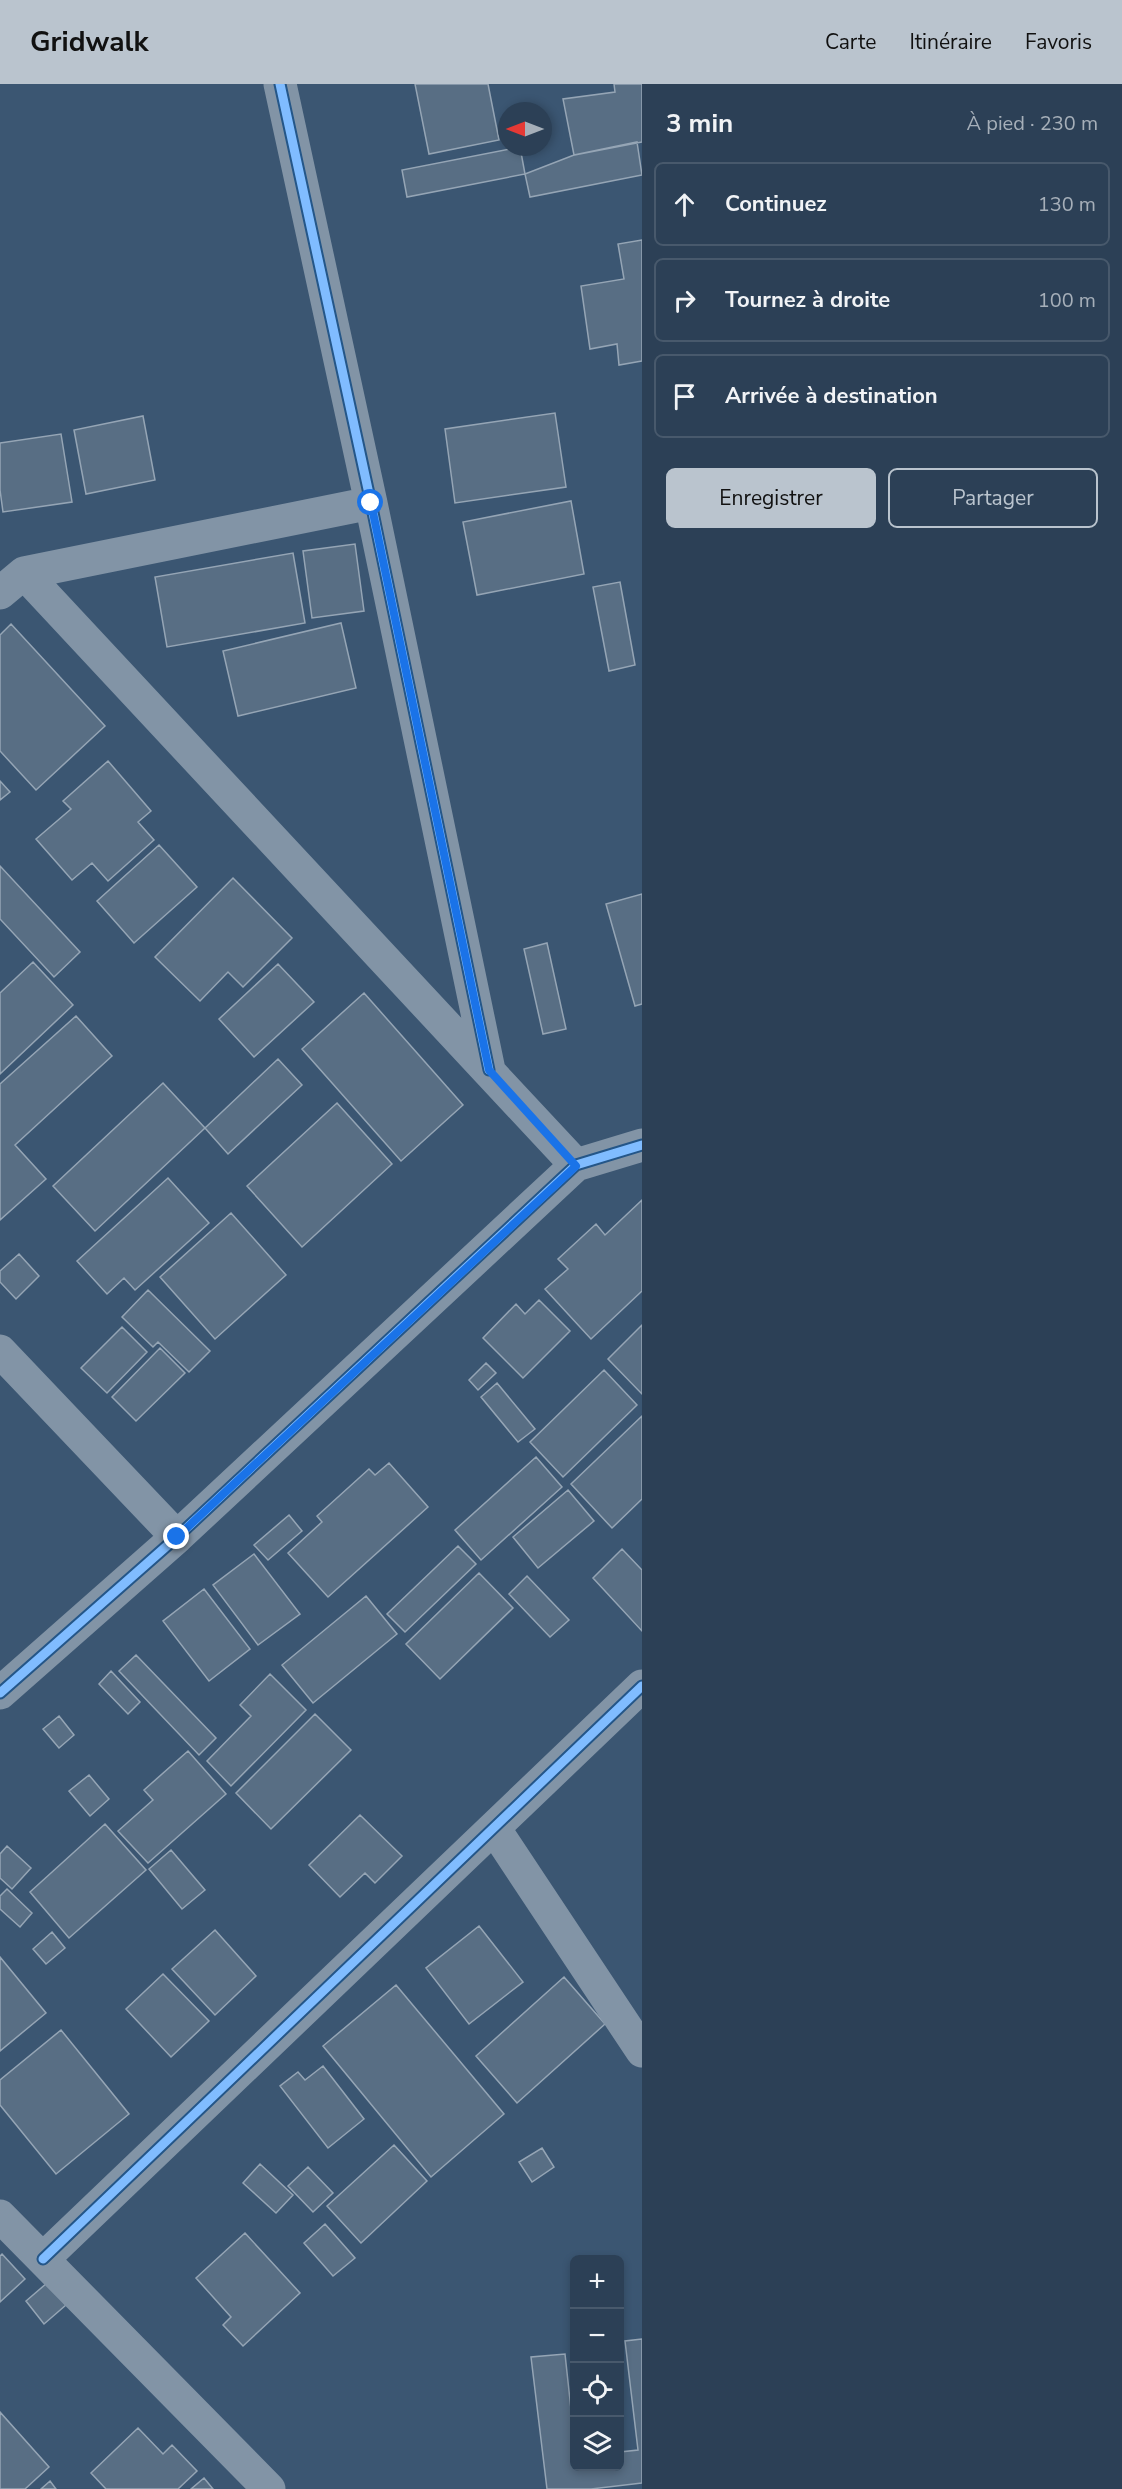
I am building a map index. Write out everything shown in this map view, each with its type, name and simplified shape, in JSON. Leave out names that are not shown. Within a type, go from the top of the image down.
[{"type":"street","points":[[280,84],[371,503],[489,1070]]},
{"type":"street","points":[[12,583],[371,503]]},
{"type":"street","points":[[12,583],[489,1070],[576,1166]]},
{"type":"street","points":[[0,1693],[177,1537],[576,1166],[642,1145]]},
{"type":"street","points":[[0,1351],[177,1537]]},
{"type":"street","points":[[43,2259],[642,1686]]},
{"type":"street","points":[[494,1828],[642,2050]]},
{"type":"street","points":[[0,2216],[269,2489]]},
{"type":"building","points":[[415,84],[488,84],[498,140],[429,154]]},
{"type":"building","points":[[614,84],[642,84],[642,142],[574,155],[563,99],[615,92]]},
{"type":"building","points":[[637,142],[642,175],[530,197],[525,174],[574,155]]},
{"type":"building","points":[[498,151],[498,156],[522,156],[525,174],[407,197],[402,170]]},
{"type":"building","points":[[642,240],[642,361],[619,365],[617,344],[590,349],[581,286],[624,279],[618,244]]},
{"type":"building","points":[[555,413],[566,487],[455,503],[445,429]]},
{"type":"building","points":[[143,416],[155,480],[86,494],[74,430]]},
{"type":"building","points":[[61,434],[72,502],[3,512],[0,490],[0,443]]},
{"type":"building","points":[[571,501],[584,574],[477,595],[463,522]]},
{"type":"building","points":[[355,544],[364,611],[312,618],[303,551]]},
{"type":"building","points":[[293,553],[305,623],[167,647],[155,577]]},
{"type":"building","points":[[620,582],[635,665],[609,671],[593,587]]},
{"type":"building","points":[[341,623],[356,688],[238,716],[223,651]]},
{"type":"building","points":[[11,624],[105,726],[36,790],[0,751],[0,635]]},
{"type":"building","points":[[108,761],[151,811],[138,822],[154,840],[108,881],[92,863],[72,880],[36,839],[71,809],[63,801]]},
{"type":"building","points":[[0,781],[10,792],[0,800]]},
{"type":"building","points":[[159,845],[197,887],[134,943],[97,901]]},
{"type":"building","points":[[0,866],[80,952],[54,977],[0,919]]},
{"type":"building","points":[[233,878],[292,938],[243,987],[228,972],[200,1001],[155,957]]},
{"type":"building","points":[[642,894],[642,1004],[635,1006],[606,904]]},
{"type":"building","points":[[547,943],[566,1029],[543,1034],[524,949]]},
{"type":"building","points":[[33,962],[73,1005],[0,1074],[0,993]]},
{"type":"building","points":[[278,964],[314,1002],[254,1057],[219,1019]]},
{"type":"building","points":[[364,993],[463,1105],[401,1161],[302,1049]]},
{"type":"building","points":[[76,1016],[112,1056],[15,1145],[46,1179],[0,1220],[0,1084]]},
{"type":"building","points":[[278,1059],[302,1085],[228,1154],[205,1128]]},
{"type":"building","points":[[163,1083],[205,1128],[95,1231],[53,1186]]},
{"type":"building","points":[[337,1103],[392,1164],[302,1247],[247,1186]]},
{"type":"building","points":[[168,1178],[209,1223],[135,1290],[124,1278],[107,1294],[77,1261]]},
{"type":"building","points":[[642,1200],[642,1291],[591,1339],[545,1289],[568,1269],[558,1259],[596,1224],[605,1235]]},
{"type":"building","points":[[231,1213],[286,1275],[215,1339],[160,1277]]},
{"type":"building","points":[[19,1254],[39,1276],[16,1299],[0,1282],[0,1271]]},
{"type":"building","points":[[148,1290],[210,1351],[189,1372],[158,1342],[153,1347],[122,1317]]},
{"type":"building","points":[[539,1300],[570,1331],[523,1378],[483,1338],[516,1304],[525,1314]]},
{"type":"building","points":[[642,1325],[642,1394],[608,1359]]},
{"type":"building","points":[[122,1327],[147,1352],[107,1393],[81,1368]]},
{"type":"building","points":[[160,1348],[185,1373],[136,1421],[112,1397]]},
{"type":"building","points":[[486,1363],[496,1373],[478,1390],[469,1380]]},
{"type":"building","points":[[604,1370],[637,1405],[563,1477],[530,1442]]},
{"type":"building","points":[[497,1383],[535,1429],[518,1442],[481,1397]]},
{"type":"building","points":[[642,1416],[642,1499],[612,1528],[571,1484]]},
{"type":"building","points":[[536,1457],[562,1487],[481,1560],[455,1530]]},
{"type":"building","points":[[389,1463],[428,1507],[328,1597],[288,1553],[322,1522],[317,1516],[369,1469],[375,1475]]},
{"type":"building","points":[[568,1490],[594,1521],[538,1568],[513,1537]]},
{"type":"building","points":[[289,1515],[302,1531],[268,1560],[254,1545]]},
{"type":"building","points":[[458,1546],[476,1564],[405,1632],[387,1614]]},
{"type":"building","points":[[622,1549],[642,1570],[642,1631],[593,1578]]},
{"type":"building","points":[[254,1554],[300,1614],[258,1645],[213,1585]]},
{"type":"building","points":[[479,1573],[513,1608],[440,1679],[406,1644]]},
{"type":"building","points":[[527,1576],[569,1620],[550,1637],[509,1594]]},
{"type":"building","points":[[204,1589],[250,1649],[209,1681],[163,1621]]},
{"type":"building","points":[[366,1596],[397,1634],[313,1703],[282,1665]]},
{"type":"building","points":[[136,1655],[216,1738],[199,1755],[119,1671]]},
{"type":"building","points":[[111,1671],[140,1702],[128,1714],[99,1684]]},
{"type":"building","points":[[270,1674],[306,1710],[231,1786],[207,1761],[251,1716],[240,1705]]},
{"type":"building","points":[[315,1714],[351,1750],[271,1829],[236,1793]]},
{"type":"building","points":[[59,1716],[74,1735],[59,1748],[43,1729]]},
{"type":"building","points":[[188,1751],[226,1794],[148,1863],[118,1831],[153,1800],[144,1790]]},
{"type":"building","points":[[89,1775],[109,1799],[90,1816],[69,1791]]},
{"type":"building","points":[[360,1815],[402,1856],[375,1883],[365,1873],[340,1897],[309,1865]]},
{"type":"building","points":[[105,1824],[146,1870],[69,1938],[30,1892]]},
{"type":"building","points":[[7,1846],[31,1868],[12,1889],[0,1878],[0,1854]]},
{"type":"building","points":[[171,1850],[205,1890],[182,1909],[149,1869]]},
{"type":"building","points":[[7,1889],[32,1913],[20,1927],[0,1909],[0,1896]]},
{"type":"building","points":[[479,1926],[523,1982],[469,2024],[426,1968]]},
{"type":"building","points":[[215,1930],[256,1976],[215,2015],[172,1969]]},
{"type":"building","points":[[52,1932],[65,1948],[46,1964],[33,1949]]},
{"type":"building","points":[[0,1957],[46,2013],[0,2051]]},
{"type":"building","points":[[163,1974],[209,2021],[171,2057],[126,2009]]},
{"type":"building","points":[[564,1977],[605,2024],[517,2103],[476,2056]]},
{"type":"building","points":[[396,1985],[504,2114],[431,2177],[323,2046]]},
{"type":"building","points":[[61,2030],[129,2114],[56,2174],[0,2105],[0,2080]]},
{"type":"building","points":[[323,2066],[364,2119],[328,2148],[280,2086],[298,2072],[305,2080]]},
{"type":"building","points":[[394,2145],[427,2181],[361,2243],[327,2206]]},
{"type":"building","points":[[542,2148],[554,2167],[532,2182],[519,2162]]},
{"type":"building","points":[[260,2164],[293,2195],[276,2213],[243,2183]]},
{"type":"building","points":[[308,2167],[333,2193],[313,2212],[288,2186]]},
{"type":"building","points":[[325,2224],[355,2258],[333,2276],[304,2243]]},
{"type":"building","points":[[245,2233],[300,2293],[243,2346],[223,2325],[231,2317],[196,2278]]},
{"type":"building","points":[[2,2254],[25,2279],[0,2302],[0,2256]]},
{"type":"building","points":[[47,2283],[66,2305],[44,2324],[26,2301]]},
{"type":"building","points":[[642,2339],[642,2483],[591,2489],[547,2489],[531,2357],[565,2354],[570,2400],[570,2471],[624,2471],[624,2452],[638,2450],[625,2341]]},
{"type":"building","points":[[0,2412],[49,2467],[25,2489],[0,2489]]},
{"type":"building","points":[[138,2428],[163,2454],[172,2445],[197,2471],[178,2489],[106,2489],[91,2473]]},
{"type":"building","points":[[204,2478],[213,2489],[191,2489]]},
{"type":"building","points":[[50,2481],[56,2489],[41,2489]]},
{"type":"cycle path","points":[[280,84],[371,503],[489,1070]]},
{"type":"cycle path","points":[[0,1693],[177,1537],[576,1165],[642,1145]]},
{"type":"cycle path","points":[[43,2259],[642,1686]]},
{"type":"route","points":[[177,1537],[576,1166],[489,1070],[371,503]]}]
